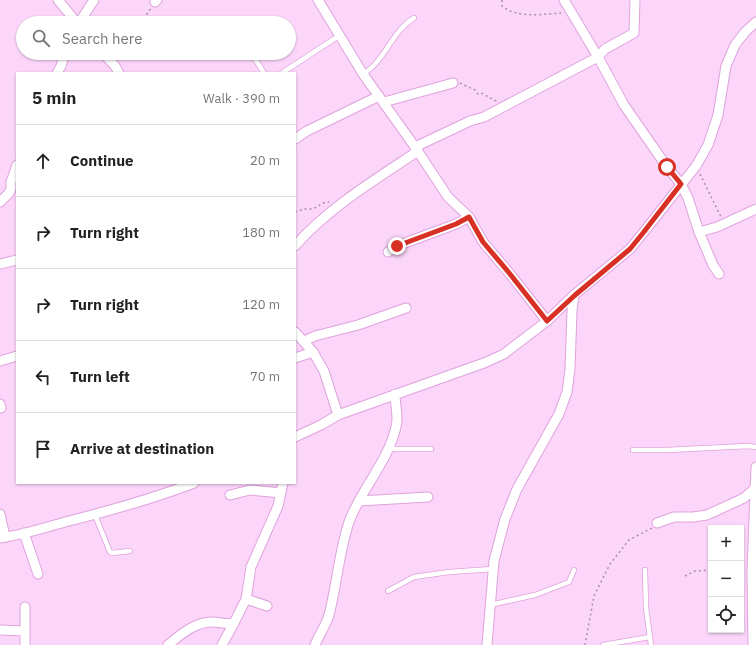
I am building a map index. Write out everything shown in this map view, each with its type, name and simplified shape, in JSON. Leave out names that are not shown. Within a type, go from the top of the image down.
[{"type":"street","points":[[58,0],[72,16]]},
{"type":"street","points":[[83,16],[94,0]]},
{"type":"street","points":[[318,0],[363,74],[417,149],[448,197],[469,217],[483,242],[547,321]]},
{"type":"street","points":[[564,0],[598,57],[624,105],[667,167],[681,184],[688,198],[699,232],[713,265],[719,274]]},
{"type":"street","points":[[296,245],[326,215],[417,149],[470,121],[484,118],[598,57],[605,49],[634,33],[635,0]]},
{"type":"street","points":[[296,437],[338,415],[484,363],[504,354],[547,321],[630,249],[696,166],[708,145],[718,115],[726,66],[735,45],[745,32],[756,22]]},
{"type":"street","points":[[58,72],[63,60]]},
{"type":"street","points":[[109,60],[118,72]]},
{"type":"street","points":[[296,138],[307,132],[382,99],[453,83]]},
{"type":"street","points":[[0,202],[11,189],[11,182],[16,168]]},
{"type":"street","points":[[699,232],[717,227],[724,222],[756,209]]},
{"type":"street","points":[[388,252],[397,246],[456,224],[469,217]]},
{"type":"street","points":[[0,264],[16,260]]},
{"type":"street","points":[[487,645],[493,569],[505,519],[517,489],[559,414],[567,392],[570,370],[574,296]]},
{"type":"street","points":[[304,341],[315,336],[358,325],[406,308]]},
{"type":"street","points":[[296,333],[313,352],[324,371],[338,415]]},
{"type":"street","points":[[296,358],[313,352]]},
{"type":"street","points":[[0,361],[16,356]]},
{"type":"street","points":[[315,645],[328,616],[349,522],[388,449],[396,428],[398,415],[395,403],[395,394]]},
{"type":"street","points":[[753,645],[752,571],[756,467]]},
{"type":"street","points":[[0,514],[3,538],[95,515],[169,493],[192,484]]},
{"type":"street","points":[[225,644],[246,599],[251,567],[278,506],[283,484]]},
{"type":"street","points":[[657,524],[674,517],[693,517],[707,514],[744,498],[754,489]]},
{"type":"street","points":[[230,495],[250,490],[281,493]]},
{"type":"street","points":[[359,501],[428,497]]},
{"type":"street","points":[[24,533],[38,574]]},
{"type":"street","points":[[246,599],[267,606]]},
{"type":"street","points":[[25,607],[25,645]]},
{"type":"street","points":[[168,645],[194,626],[212,622],[222,624],[234,623]]},
{"type":"street","points":[[0,630],[25,630]]},
{"type":"lane","points":[[363,74],[373,68],[405,24],[414,18]]},
{"type":"lane","points":[[284,72],[340,35]]},
{"type":"lane","points":[[256,60],[263,72]]},
{"type":"lane","points":[[633,450],[756,447]]},
{"type":"lane","points":[[388,449],[432,449]]},
{"type":"lane","points":[[95,515],[110,552],[130,551]]},
{"type":"lane","points":[[388,591],[414,577],[449,572],[493,569]]},
{"type":"lane","points":[[490,605],[535,595],[569,582],[574,570]]},
{"type":"lane","points":[[645,570],[646,608],[651,645]]},
{"type":"lane","points":[[603,645],[650,637]]},
{"type":"path","points":[[502,0],[502,6],[509,12],[525,14],[572,13]]},
{"type":"path","points":[[147,16],[156,1]]},
{"type":"path","points":[[453,83],[459,81],[475,90],[478,94],[481,93],[500,103]]},
{"type":"path","points":[[696,166],[724,222]]},
{"type":"path","points":[[296,212],[304,209],[313,209],[323,203],[330,202]]},
{"type":"path","points":[[585,645],[594,596],[610,564],[629,540],[649,530],[657,524]]},
{"type":"path","points":[[685,576],[695,571],[708,570]]},
{"type":"route","points":[[397,246],[422,238],[469,217],[483,242],[547,321],[630,249],[643,233],[681,184],[667,167]]}]
